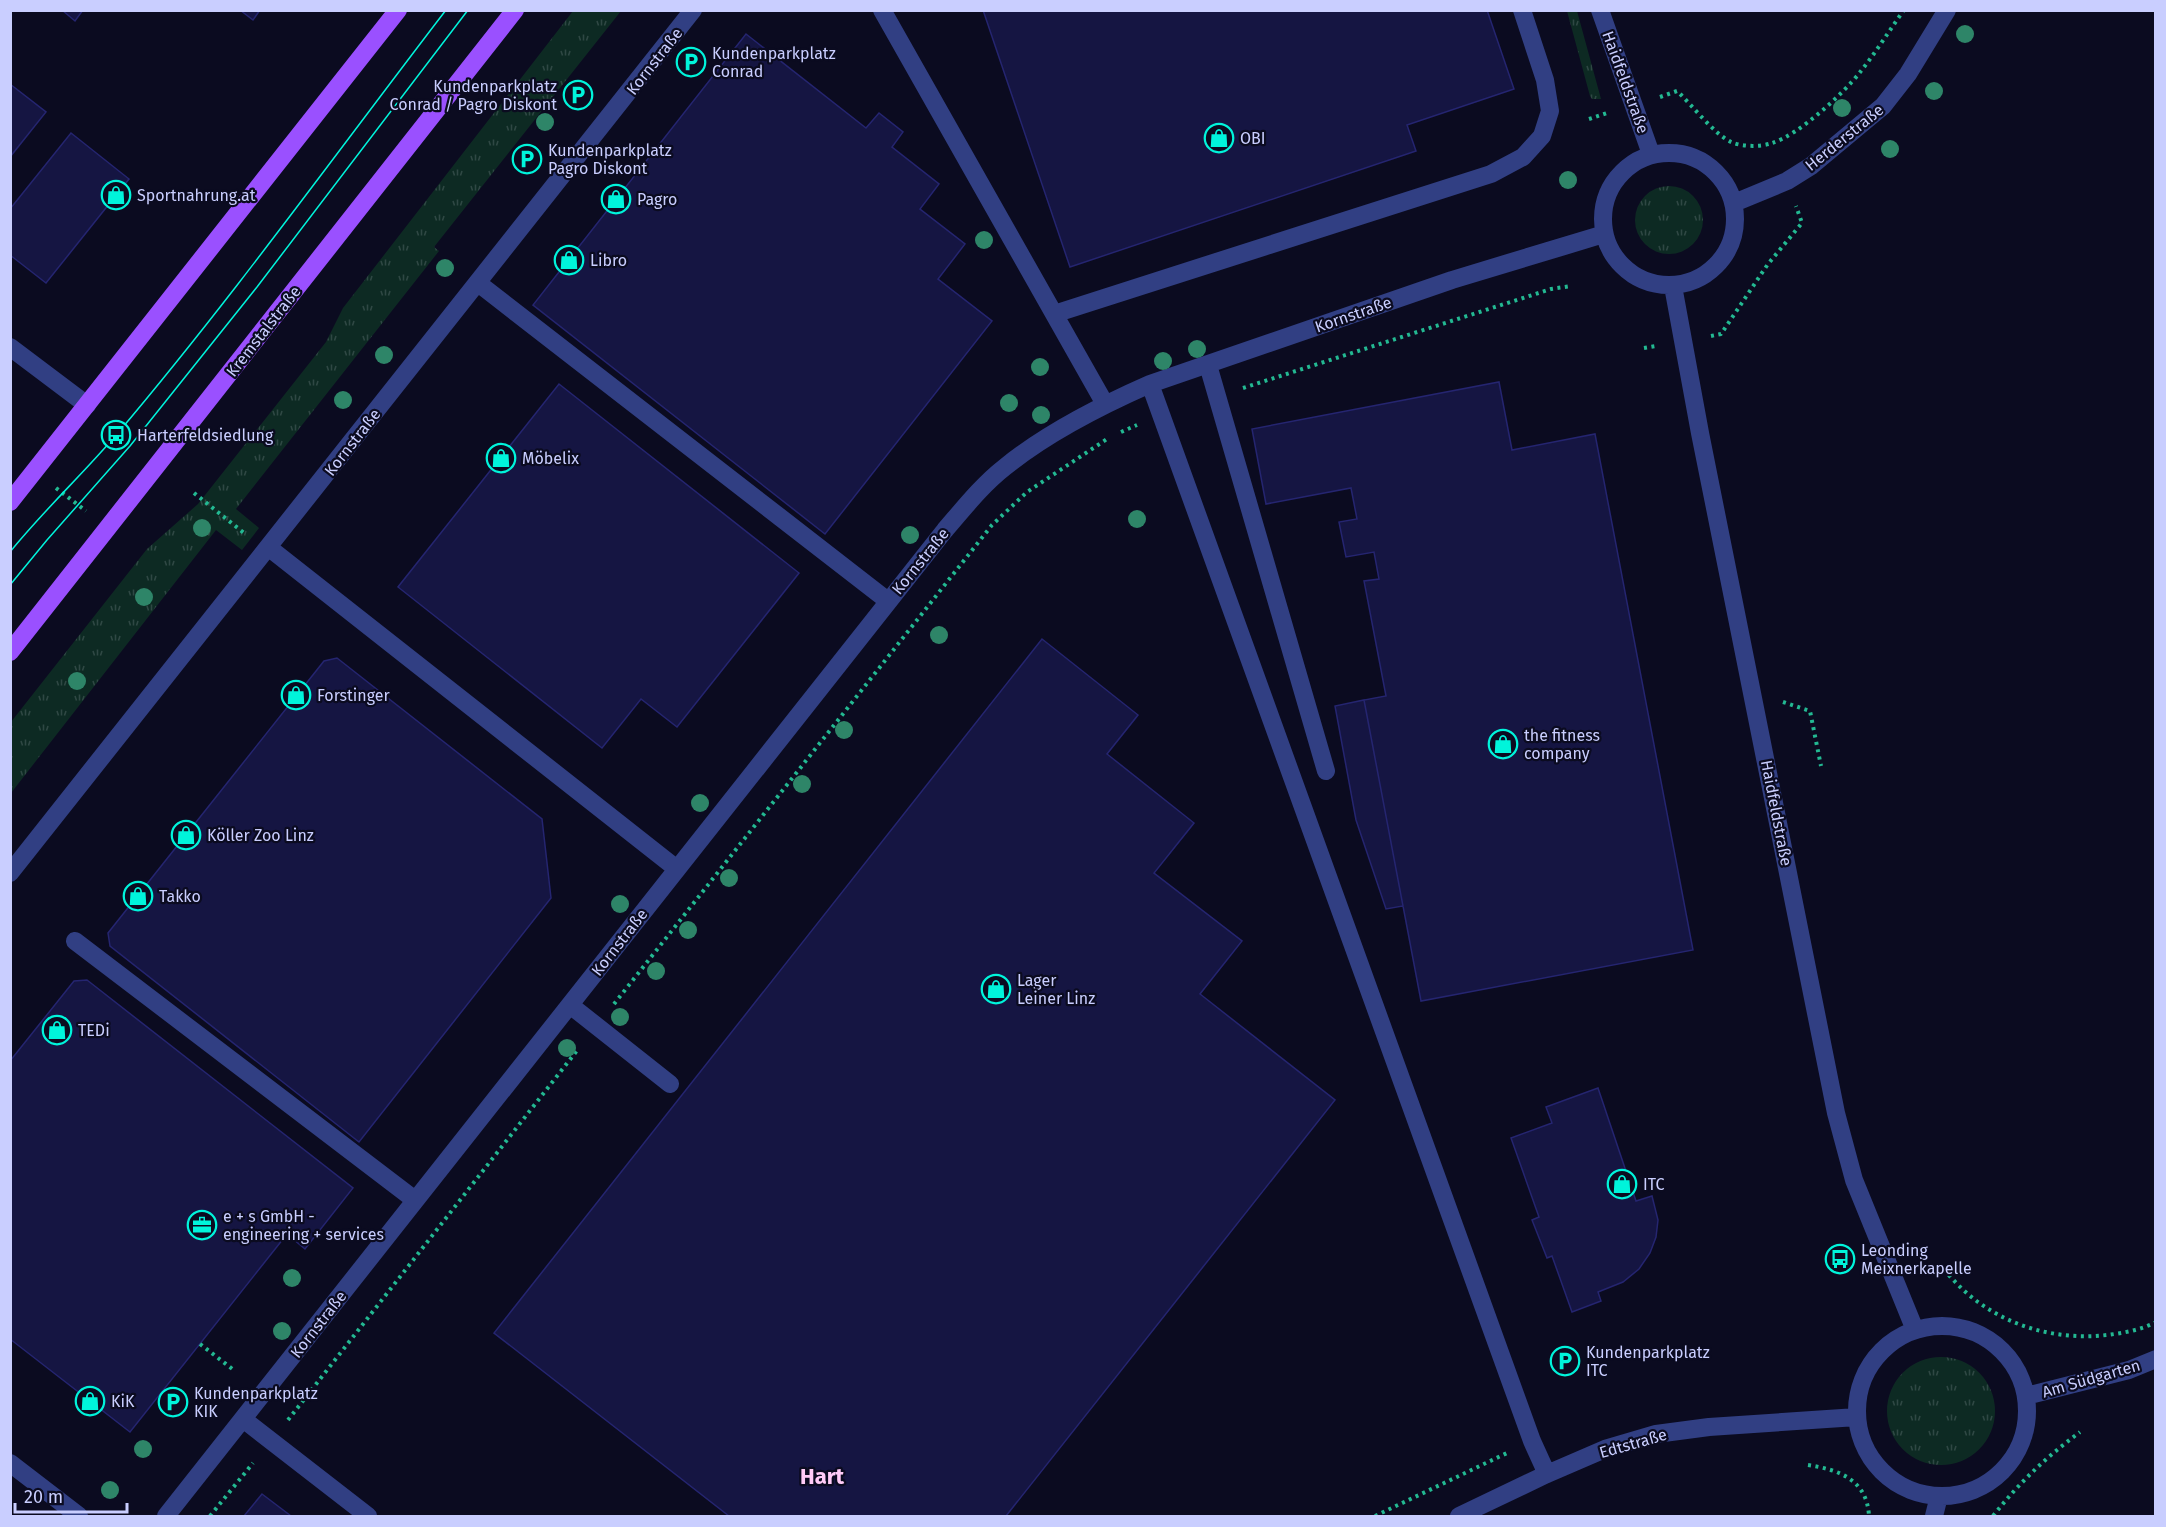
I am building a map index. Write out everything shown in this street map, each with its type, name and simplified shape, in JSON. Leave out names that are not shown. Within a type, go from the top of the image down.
[{"type":"main road","points":[[10,502],[398,10]]},
{"type":"main road","name":"Kremstalstraße","points":[[10,652],[515,10]]},
{"type":"street","name":"Kornstraße","points":[[10,873],[693,10]]},
{"type":"street","points":[[882,10],[1105,404]]},
{"type":"street","points":[[1054,314],[1491,174],[1523,157],[1542,136],[1550,111],[1545,80],[1522,10]]},
{"type":"street","name":"Haidfeldstraße","points":[[1600,10],[1651,154]]},
{"type":"street","name":"Herderstraße","points":[[1734,203],[1787,181],[1810,166],[1883,106],[1908,74],[1947,10]]},
{"type":"street","points":[[1676,153],[1700,159],[1723,179],[1734,203],[1736,225],[1729,249],[1718,265],[1696,280],[1673,286],[1646,281],[1628,272],[1612,254],[1604,234],[1603,213],[1611,186],[1628,166],[1651,154],[1676,153]]},
{"type":"street","name":"Kornstraße","points":[[166,1516],[888,601],[974,496],[1005,467],[1040,442],[1105,404],[1150,384],[1452,280],[1604,234]]},
{"type":"street","points":[[478,283],[888,601]]},
{"type":"street","name":"Haidfeldstraße","points":[[1673,286],[1836,1113],[1854,1180],[1915,1330]]},
{"type":"street","points":[[10,347],[87,405]]},
{"type":"street","points":[[1208,365],[1326,771]]},
{"type":"street","points":[[1150,384],[1532,1441],[1547,1474]]},
{"type":"street","points":[[267,549],[677,869]]},
{"type":"street","points":[[75,941],[415,1200]]},
{"type":"street","points":[[570,1005],[670,1084]]},
{"type":"street","points":[[1939,1326],[1965,1329],[1986,1339],[2005,1354],[2019,1376],[2026,1396],[2026,1421],[2018,1450],[2001,1473],[1981,1487],[1962,1494],[1939,1496],[1910,1490],[1885,1475],[1866,1451],[1857,1418],[1857,1397],[1863,1379],[1875,1358],[1894,1340],[1915,1330],[1939,1326]]},
{"type":"street","name":"Am Südgarten","points":[[2026,1396],[2129,1370],[2156,1359]]},
{"type":"street","name":"Edtstraße","points":[[1459,1516],[1605,1449],[1656,1434],[1709,1427],[1857,1418]]},
{"type":"street","points":[[243,1419],[368,1516]]},
{"type":"street","points":[[10,1463],[80,1516]]},
{"type":"street","points":[[1934,1516],[1939,1496]]},
{"type":"path","points":[[1677,91],[1711,126],[1732,142],[1754,146],[1773,143],[1796,130],[1826,108],[1860,72],[1904,10]]},
{"type":"path","points":[[1644,348],[1721,334],[1768,264],[1802,223],[1773,143]]},
{"type":"path","points":[[1217,397],[1551,289],[1571,286]]},
{"type":"path","points":[[210,1516],[992,525],[1027,492],[1071,462],[1112,436],[1161,415]]},
{"type":"path","points":[[34,472],[109,527]]},
{"type":"path","points":[[194,493],[267,549]]},
{"type":"path","points":[[1753,694],[1810,711],[1821,766]]},
{"type":"path","points":[[1944,1269],[1953,1280],[1996,1314],[2017,1325],[2040,1332],[2090,1337],[2122,1333],[2156,1322]]},
{"type":"path","points":[[200,1344],[235,1371]]},
{"type":"path","points":[[1993,1516],[2016,1488],[2046,1458],[2080,1432]]},
{"type":"path","points":[[1375,1516],[1532,1441]]},
{"type":"path","points":[[1808,1465],[1827,1468],[1848,1477],[1862,1489],[1869,1507],[1869,1516]]},
{"type":"green space","points":[[573,11],[621,11],[434,247],[439,251],[236,509],[259,528],[242,550],[216,530],[11,793],[11,722],[147,549],[198,504],[326,342],[343,308]]},
{"type":"green space","points":[[1567,11],[1577,11],[1601,99],[1592,99],[1590,96]]},
{"type":"green space","points":[[1669,186],[1682,189],[1693,196],[1700,207],[1703,220],[1700,233],[1693,244],[1682,251],[1669,254],[1656,251],[1645,244],[1638,233],[1635,220],[1638,207],[1645,196],[1656,189]]},
{"type":"green space","points":[[1941,1357],[1962,1361],[1980,1372],[1991,1390],[1995,1411],[1991,1432],[1980,1450],[1962,1461],[1941,1465],[1920,1461],[1902,1450],[1891,1432],[1887,1411],[1891,1390],[1902,1372],[1920,1361]]},
{"type":"building","points":[[62,10],[83,10],[75,21]]},
{"type":"building","points":[[240,10],[260,10],[253,20]]},
{"type":"building","name":"OBI","points":[[983,10],[1487,10],[1514,89],[1407,125],[1416,151],[1070,267]]},
{"type":"building","points":[[746,34],[866,128],[879,113],[903,132],[892,147],[939,184],[920,209],[965,244],[938,279],[992,321],[825,534],[533,305]]},
{"type":"building","points":[[10,84],[46,112],[10,157]]},
{"type":"building","points":[[71,133],[129,179],[46,283],[10,255],[10,209]]},
{"type":"building","points":[[1499,382],[1512,450],[1595,434],[1693,950],[1421,1001],[1364,700],[1386,696],[1364,581],[1379,579],[1374,552],[1346,557],[1339,522],[1357,519],[1351,488],[1266,504],[1252,429]]},
{"type":"building","points":[[559,384],[799,573],[677,727],[641,699],[602,748],[398,587]]},
{"type":"building","points":[[1042,639],[1138,715],[1107,754],[1194,823],[1154,873],[1242,941],[1200,994],[1335,1100],[1006,1516],[729,1516],[494,1333]]},
{"type":"building","points":[[337,658],[542,819],[551,898],[359,1142],[110,946],[108,933],[324,661]]},
{"type":"building","points":[[1364,700],[1403,906],[1386,909],[1356,820],[1335,706]]},
{"type":"building","points":[[87,980],[353,1188],[305,1249],[287,1234],[130,1432],[10,1339],[10,1061],[74,981]]},
{"type":"building","points":[[1598,1088],[1636,1201],[1652,1196],[1658,1220],[1656,1237],[1650,1253],[1639,1269],[1623,1282],[1598,1292],[1601,1301],[1572,1312],[1552,1256],[1547,1258],[1532,1220],[1539,1217],[1511,1138],[1552,1123],[1546,1107]]},
{"type":"building","points":[[262,1494],[291,1516],[244,1516]]},
{"type":"tram line","points":[[10,552],[104,449],[160,382],[243,277],[446,10]]},
{"type":"tram line","points":[[10,585],[130,446],[257,287],[468,10]]},
{"type":"place","name":"Kundenparkplatz Conrad","points":[[691,62]]},
{"type":"place","name":"Kundenparkplatz Conrad / Pagro Diskont","points":[[578,95]]},
{"type":"place","name":"OBI","points":[[1219,138]]},
{"type":"place","name":"Kundenparkplatz Pagro Diskont","points":[[527,159]]},
{"type":"place","name":"Sportnahrung.at","points":[[116,195]]},
{"type":"place","name":"Pagro","points":[[616,199]]},
{"type":"place","name":"Libro","points":[[569,260]]},
{"type":"place","name":"Harterfeldsiedlung","points":[[116,435]]},
{"type":"place","name":"Möbelix","points":[[501,458]]},
{"type":"place","name":"Forstinger","points":[[296,695]]},
{"type":"place","name":"the fitness company","points":[[1503,744]]},
{"type":"place","name":"Köller Zoo Linz","points":[[186,835]]},
{"type":"place","name":"Takko","points":[[138,896]]},
{"type":"place","name":"Lager Leiner Linz","points":[[996,989]]},
{"type":"place","name":"TEDi","points":[[57,1030]]},
{"type":"place","name":"ITC","points":[[1622,1184]]},
{"type":"place","name":"e + s GmbH - engineering + services","points":[[202,1225]]},
{"type":"place","name":"Leonding Meixnerkapelle","points":[[1840,1259]]},
{"type":"place","name":"Kundenparkplatz ITC","points":[[1565,1361]]},
{"type":"place","name":"KiK","points":[[90,1401]]},
{"type":"place","name":"Kundenparkplatz KIK","points":[[173,1402]]},
{"type":"district","name":"Hart","points":[[822,1476]]}]
